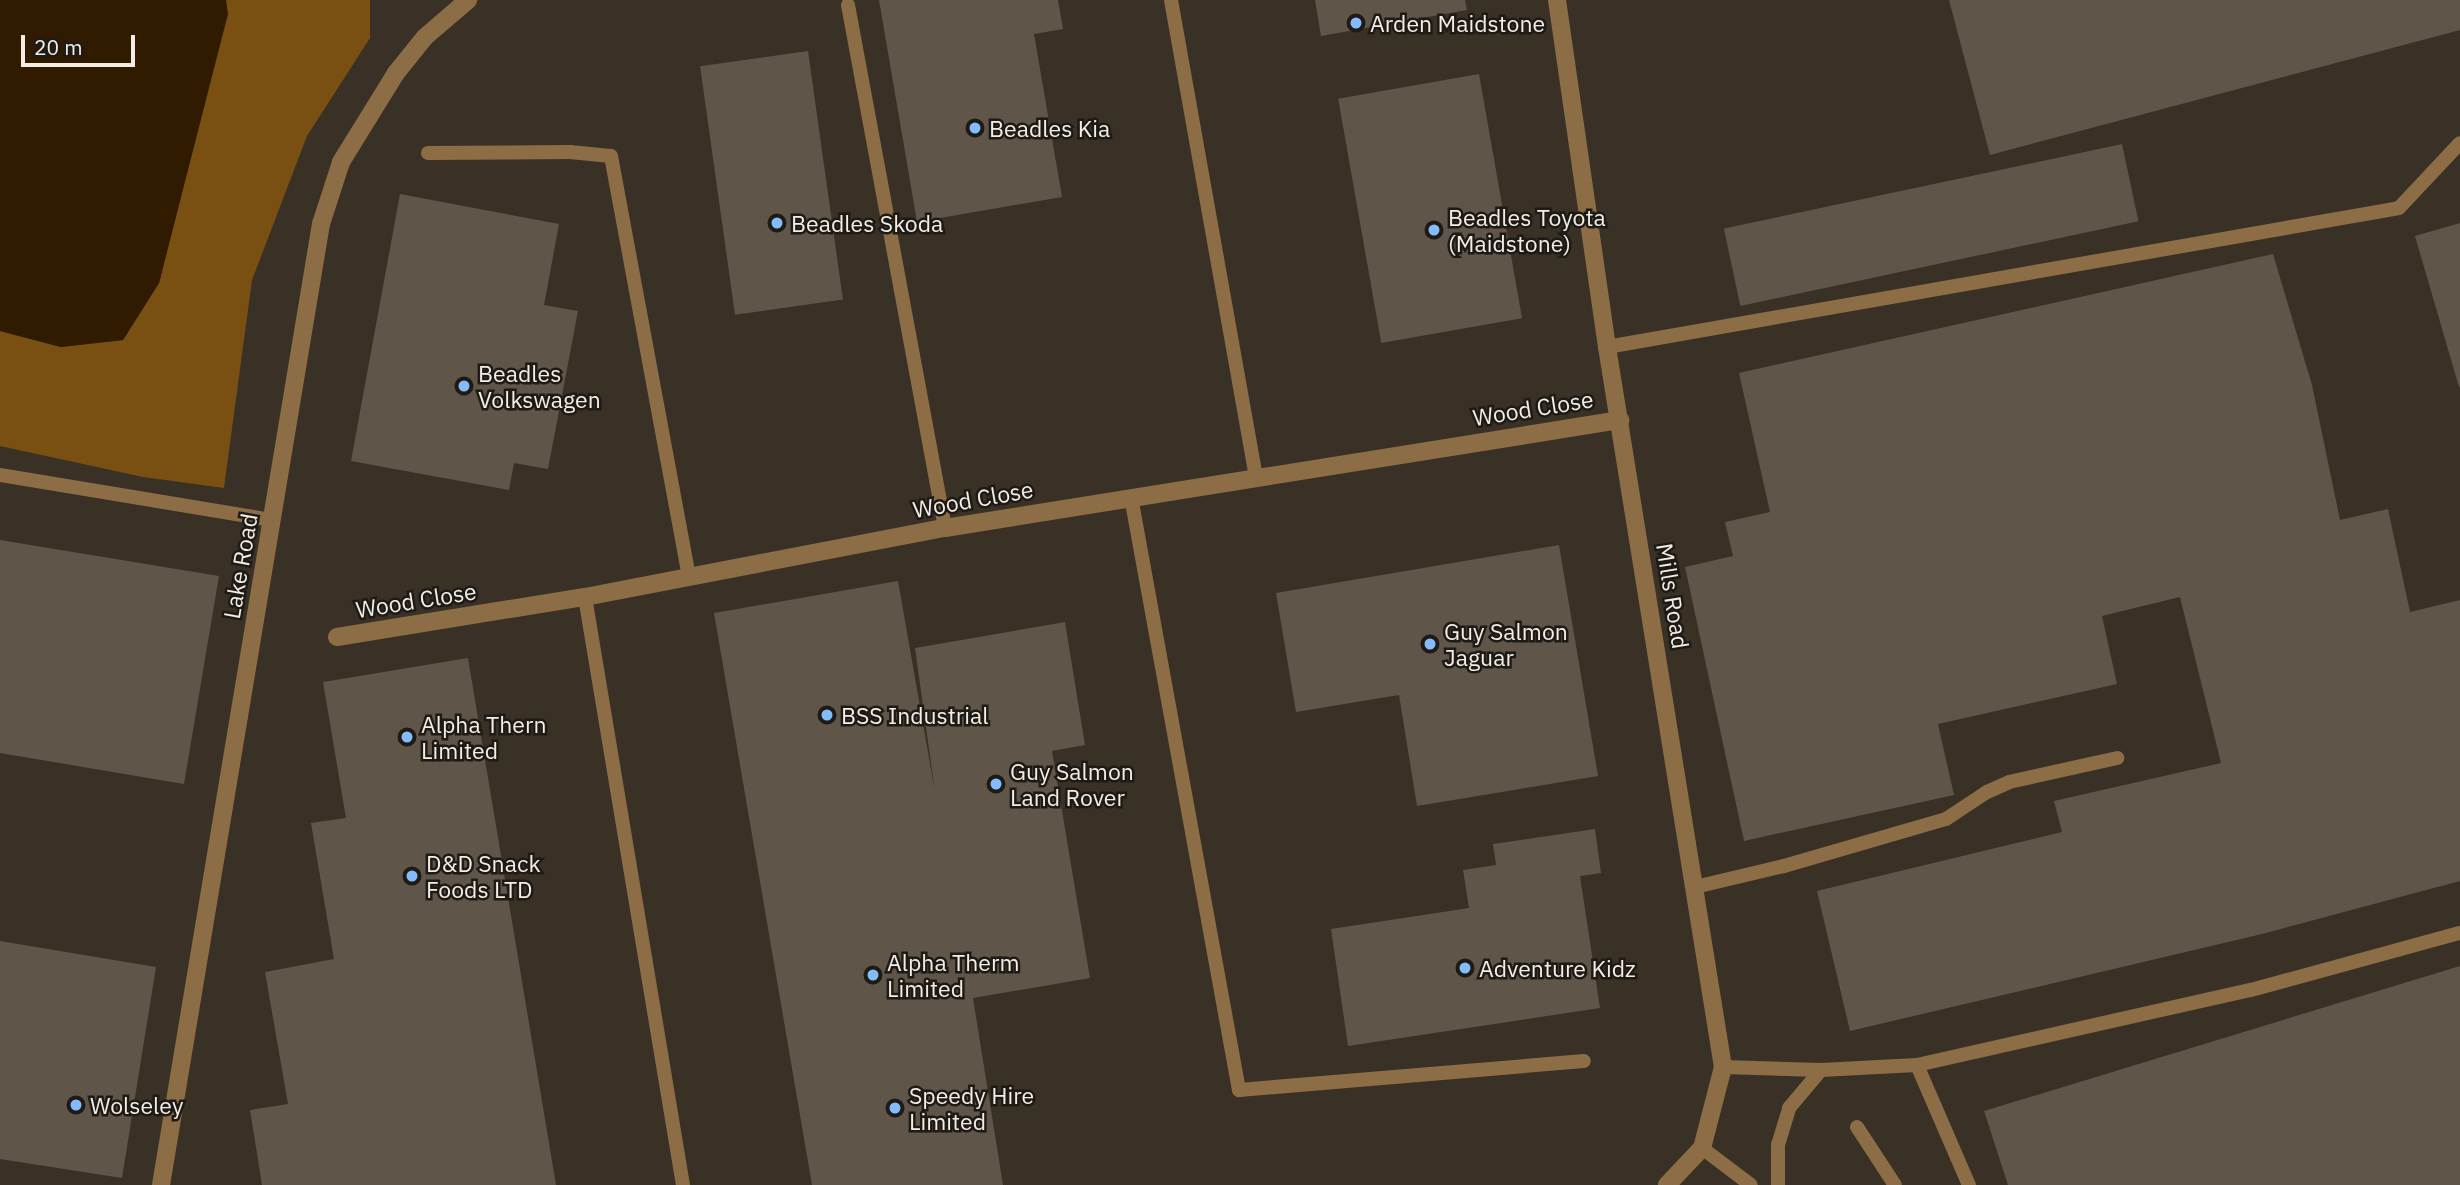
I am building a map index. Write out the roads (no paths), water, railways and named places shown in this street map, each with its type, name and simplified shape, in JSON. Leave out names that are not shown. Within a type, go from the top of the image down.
[{"type":"street","name":"Mills Road","points":[[1557,0],[1607,346],[1723,1067],[1702,1148],[1667,1185]]},
{"type":"street","name":"Lake Road","points":[[161,1185],[321,224],[341,162],[396,73],[425,37],[462,2]]},
{"type":"street","name":"Wood Close","points":[[337,637],[585,597],[944,528],[1620,419]]},
{"type":"lane","points":[[1171,0],[1256,476]]},
{"type":"lane","points":[[848,5],[944,528]]},
{"type":"lane","points":[[1607,346],[2399,208],[2460,143]]},
{"type":"lane","points":[[428,153],[570,152],[611,156],[689,576]]},
{"type":"lane","points":[[0,475],[272,520]]},
{"type":"lane","points":[[1131,497],[1239,1090],[1584,1061]]},
{"type":"lane","points":[[585,597],[683,1185]]},
{"type":"lane","points":[[1695,887],[1784,866],[1946,819],[1987,792],[2009,782],[2116,758]]},
{"type":"lane","points":[[1723,1067],[1821,1070],[1917,1065],[2250,990],[2460,933]]},
{"type":"lane","points":[[1917,1065],[1969,1185]]},
{"type":"lane","points":[[1778,1185],[1778,1145],[1789,1108],[1821,1070]]},
{"type":"lane","points":[[1857,1127],[1895,1185]]},
{"type":"lane","points":[[1702,1148],[1751,1185]]},
{"type":"place","name":"Arden Maidstone","points":[[1356,23]]},
{"type":"place","name":"Beadles Kia","points":[[975,128]]},
{"type":"place","name":"Beadles Skoda","points":[[777,223]]},
{"type":"place","name":"Beadles Toyota (Maidstone)","points":[[1434,230]]},
{"type":"place","name":"Beadles Volkswagen","points":[[464,386]]},
{"type":"place","name":"Guy Salmon Jaguar","points":[[1430,644]]},
{"type":"place","name":"BSS Industrial","points":[[827,715]]},
{"type":"place","name":"Alpha Thern Limited","points":[[407,737]]},
{"type":"place","name":"Guy Salmon Land Rover","points":[[996,784]]},
{"type":"place","name":"D&D Snack Foods LTD","points":[[412,876]]},
{"type":"place","name":"Adventure Kidz","points":[[1465,968]]},
{"type":"place","name":"Alpha Therm Limited","points":[[873,975]]},
{"type":"place","name":"Wolseley","points":[[76,1105]]},
{"type":"place","name":"Speedy Hire Limited","points":[[895,1108]]}]
